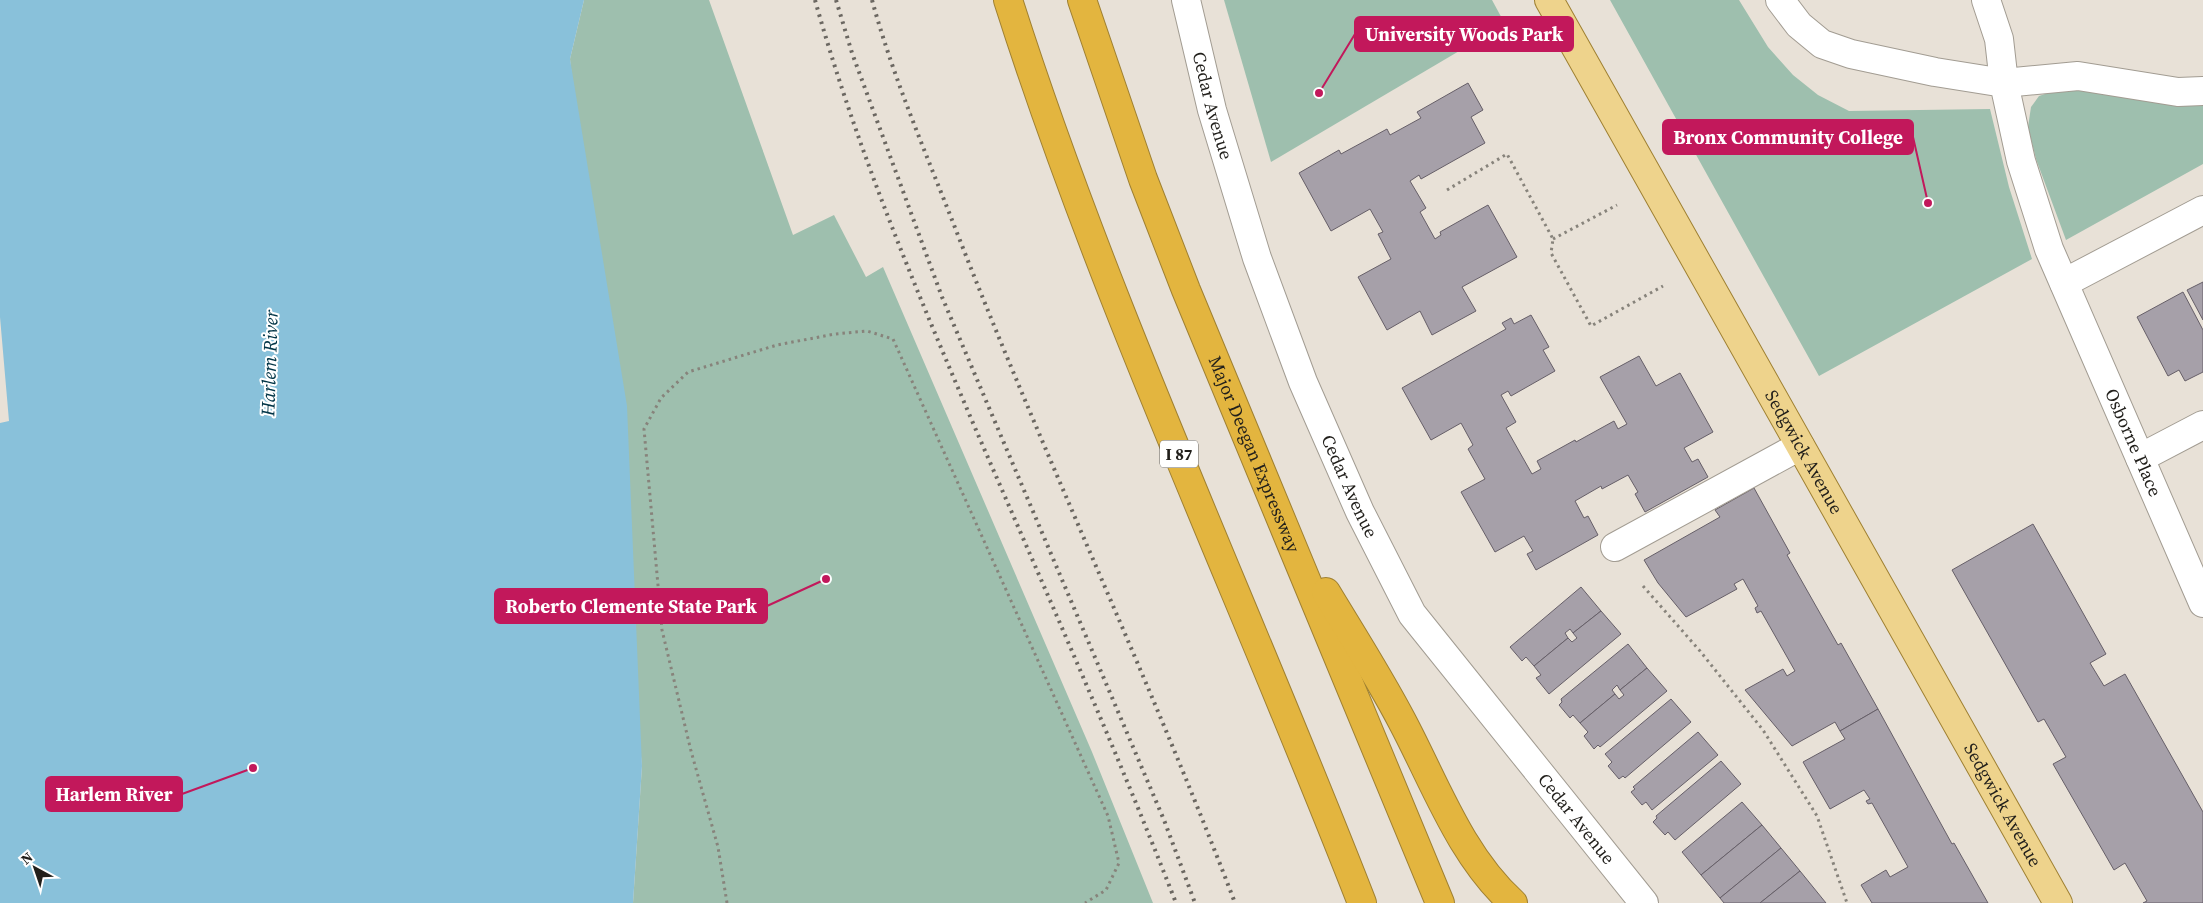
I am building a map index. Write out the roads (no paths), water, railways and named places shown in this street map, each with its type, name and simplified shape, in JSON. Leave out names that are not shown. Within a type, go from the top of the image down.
[{"type":"highway","name":"I 87","points":[[1008,0],[1060,158],[1103,270],[1287,715],[1362,903]]},
{"type":"highway","name":"Major Deegan Expressway","points":[[1082,0],[1143,179],[1440,903]]},
{"type":"highway","points":[[1276,507],[1401,718],[1473,856],[1489,878],[1513,903]]},
{"type":"main road","name":"Sedgwick Avenue","points":[[1549,0],[2058,903]]},
{"type":"street","name":"Cedar Avenue","points":[[1186,0],[1212,110],[1256,258],[1303,382],[1360,512],[1412,614],[1644,903]]},
{"type":"street","points":[[1780,0],[1799,25],[1822,44],[1851,54],[1935,72],[2004,83],[2078,76],[2178,92],[2203,92]]},
{"type":"street","name":"Osborne Place","points":[[1986,0],[1999,39],[2004,83],[2021,160],[2040,224],[2064,284],[2203,603]]},
{"type":"street","points":[[2064,284],[2203,210]]},
{"type":"street","points":[[2140,458],[2203,425]]},
{"type":"street","points":[[1615,547],[1800,446]]},
{"type":"water","points":[[0,0],[584,0],[570,59],[627,406],[642,766],[633,903],[0,903],[0,423],[9,421],[0,317]]},
{"type":"railway","points":[[815,0],[849,110],[888,218],[931,324],[1103,725],[1176,903]]},
{"type":"railway","points":[[836,0],[852,53],[942,297],[1164,820],[1195,903]]},
{"type":"railway","points":[[872,0],[880,29],[910,114],[988,310],[1202,817],[1235,903]]},
{"type":"place","name":"University Woods Park","points":[[1319,93]]},
{"type":"place","name":"Bronx Community College","points":[[1928,203]]},
{"type":"place","name":"Roberto Clemente State Park","points":[[826,579]]},
{"type":"place","name":"Harlem River","points":[[253,768]]}]
